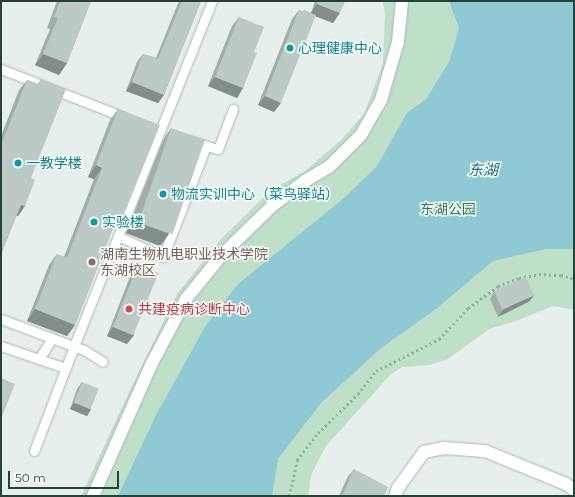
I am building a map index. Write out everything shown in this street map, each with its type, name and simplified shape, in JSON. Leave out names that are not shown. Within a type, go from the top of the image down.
[{"type":"street","points":[[93,496],[151,365],[186,299],[221,256],[272,206],[305,181],[330,166],[361,135],[381,100],[398,42],[402,1]]},
{"type":"street","points":[[395,496],[398,488],[424,452],[444,448],[485,451],[566,484],[574,490]]},
{"type":"lane","points":[[34,451],[65,368],[159,130],[212,1]]},
{"type":"lane","points":[[1,68],[133,121]]},
{"type":"lane","points":[[179,137],[218,149],[233,109]]},
{"type":"lane","points":[[118,236],[163,258],[206,146]]},
{"type":"lane","points":[[1,319],[84,350],[103,362]]},
{"type":"lane","points":[[39,359],[52,338]]},
{"type":"lane","points":[[1,346],[65,368]]},
{"type":"path","points":[[289,496],[297,460],[318,433],[358,394],[376,371],[439,339],[468,308],[498,286],[519,278],[539,274],[561,275],[574,279]]},
{"type":"green space","name":"东湖","points":[[383,1],[574,1],[574,310],[553,306],[516,321],[489,329],[448,359],[430,365],[402,367],[390,375],[326,446],[311,475],[308,496],[81,496],[129,392],[177,294],[221,239],[271,190],[305,171],[342,139],[364,114],[383,63],[385,14]]},
{"type":"water","name":"东湖","points":[[449,1],[574,1],[574,249],[546,249],[493,261],[436,309],[380,349],[321,403],[278,459],[272,496],[118,496],[155,417],[206,325],[238,284],[343,199],[377,166],[407,113],[426,99],[449,62],[459,28]]},
{"type":"building","points":[[60,1],[91,1],[67,63],[43,54],[58,18],[54,17]]},
{"type":"building","points":[[182,1],[201,1],[164,95],[132,82],[143,54],[158,59]]},
{"type":"building","points":[[318,1],[345,1],[340,13],[317,4]]},
{"type":"building","name":"心理健康中心","points":[[299,10],[303,12],[304,10],[316,15],[281,103],[265,96]]},
{"type":"building","points":[[239,17],[264,27],[254,52],[257,53],[243,88],[215,77]]},
{"type":"building","name":"一教学楼","points":[[41,79],[66,89],[31,178],[35,180],[25,206],[21,205],[1,255],[1,145],[27,80],[39,84]]},
{"type":"building","points":[[118,109],[160,125],[123,217],[118,215],[75,325],[35,309],[57,254],[67,258],[102,168],[96,165]]},
{"type":"building","name":"物流实训中心（菜鸟驿站）","points":[[171,128],[205,140],[172,234],[138,223]]},
{"type":"building","name":"共建疫病诊断中心","points":[[138,265],[158,273],[133,335],[113,327]]},
{"type":"building","points":[[526,277],[534,295],[502,310],[494,291]]},
{"type":"building","points":[[1,378],[15,384],[1,419]]},
{"type":"building","points":[[82,382],[99,389],[90,409],[74,402]]},
{"type":"building","points":[[354,469],[388,487],[384,496],[342,496]]},
{"type":"place","name":"心理健康中心","points":[[290,48]]},
{"type":"place","name":"一教学楼","points":[[18,163]]},
{"type":"place","name":"物流实训中心（菜鸟驿站）","points":[[163,194]]},
{"type":"place","name":"实验楼","points":[[94,222]]},
{"type":"place","name":"湖南生物机电职业技术学院 东湖校区","points":[[92,262]]},
{"type":"place","name":"共建疫病诊断中心","points":[[129,309]]},
{"type":"park label","name":"东湖公园","points":[[448,209]]}]
